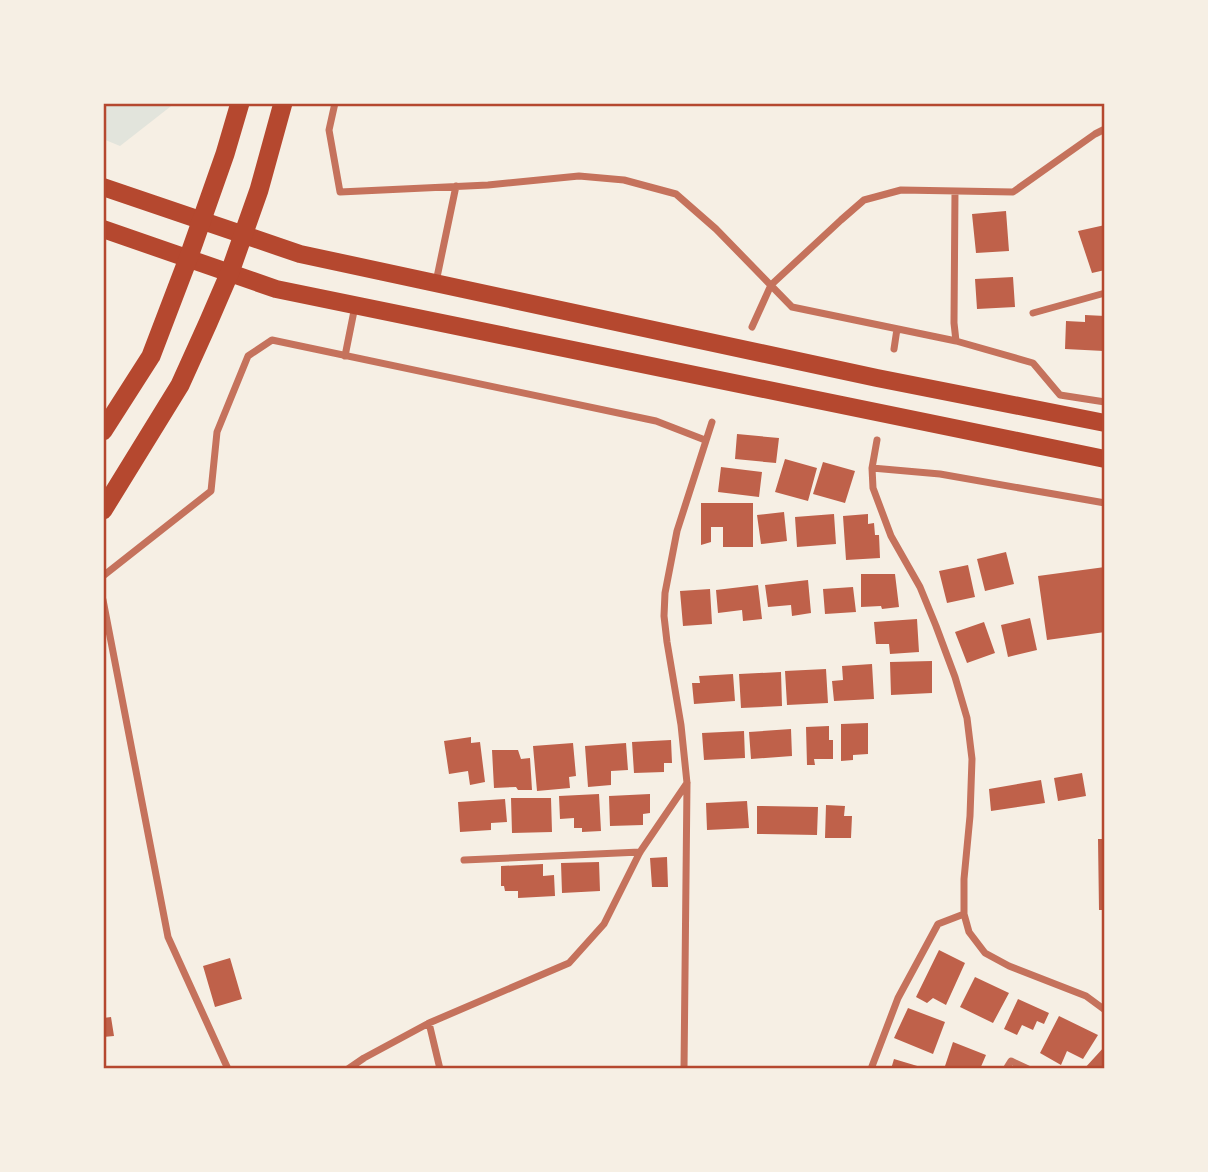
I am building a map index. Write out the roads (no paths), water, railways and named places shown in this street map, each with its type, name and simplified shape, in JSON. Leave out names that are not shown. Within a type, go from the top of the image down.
[{"type":"highway","points":[[103,432],[151,356],[202,220],[240,103]]},
{"type":"highway","points":[[103,510],[180,385],[230,272],[259,190],[283,103]]},
{"type":"main road","points":[[103,187],[300,254],[1105,424]]},
{"type":"main road","points":[[103,229],[276,289],[1105,459]]},
{"type":"street","points":[[335,103],[329,130],[340,192],[488,185],[579,176],[624,180],[676,194],[716,229],[792,307],[956,341],[1033,363],[1060,395],[1105,402]]},
{"type":"street","points":[[752,327],[771,285],[864,200],[901,190],[1013,192],[1095,134],[1105,130]]},
{"type":"street","points":[[435,283],[456,186]]},
{"type":"street","points":[[956,191],[956,341]]},
{"type":"street","points":[[1032,313],[1105,293]]},
{"type":"street","points":[[345,356],[355,305]]},
{"type":"street","points":[[894,349],[897,329]]},
{"type":"street","points":[[103,576],[211,491],[217,432],[248,356],[272,340],[656,421],[705,440]]},
{"type":"street","points":[[684,1069],[687,783],[681,725],[667,642],[665,593],[677,531],[712,422]]},
{"type":"street","points":[[877,440],[872,468],[873,488],[891,536],[920,587],[936,626],[967,718],[972,759],[964,914],[969,932],[985,953],[1009,967],[1086,996],[1105,1010]]},
{"type":"street","points":[[872,468],[940,474],[1105,503]]},
{"type":"street","points":[[103,600],[167,937],[228,1069]]},
{"type":"street","points":[[348,1069],[429,1024],[569,963],[604,924],[640,852],[687,783]]},
{"type":"street","points":[[464,860],[640,852]]},
{"type":"street","points":[[871,1069],[898,998],[938,924],[964,914]]},
{"type":"street","points":[[429,1024],[440,1069]]},
{"type":"street","points":[[1006,1069],[1011,1061],[1028,1069]]}]
